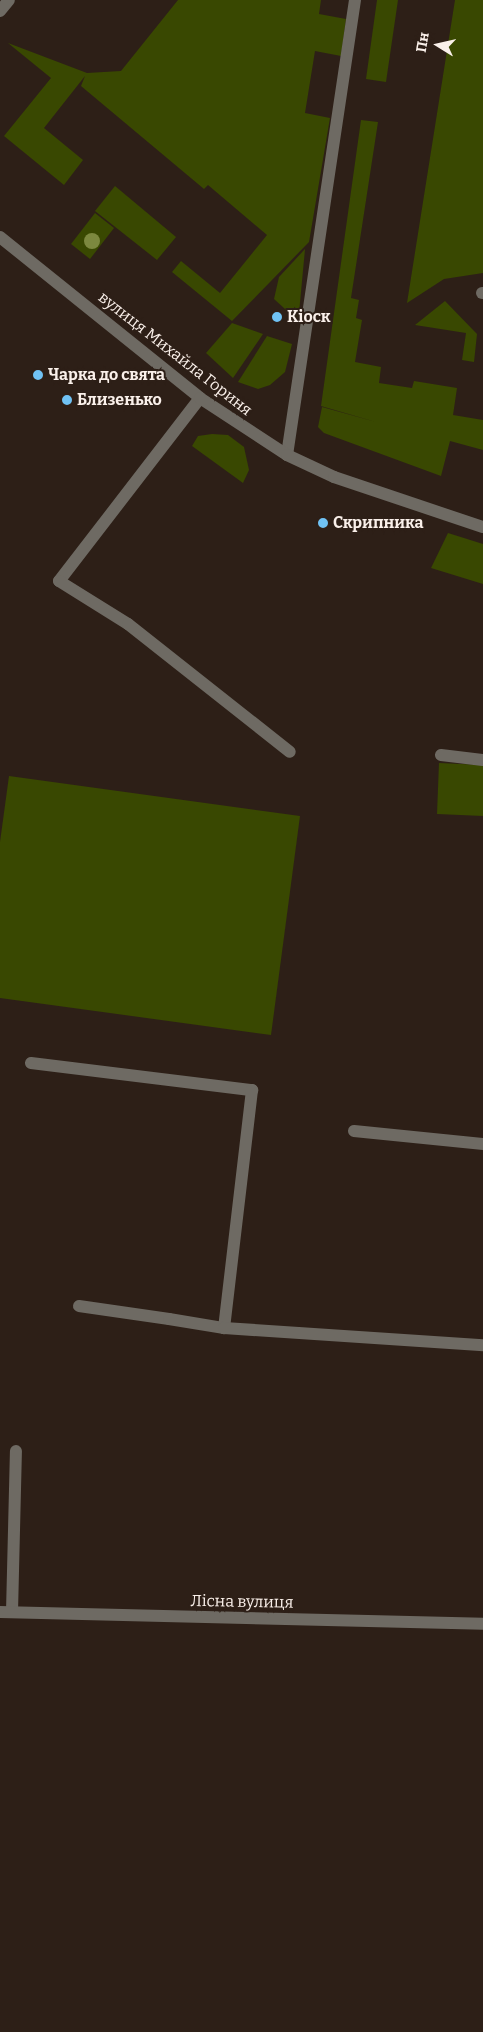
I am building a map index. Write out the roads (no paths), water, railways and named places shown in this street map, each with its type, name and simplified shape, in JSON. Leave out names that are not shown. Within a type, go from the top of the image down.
[{"type":"street","points":[[0,11],[9,0]]},
{"type":"street","points":[[287,455],[355,0]]},
{"type":"street","name":"вулиця Михайла Гориня","points":[[0,238],[200,398],[287,455],[334,477],[483,527]]},
{"type":"street","points":[[200,398],[59,581],[128,624],[290,752]]},
{"type":"street","points":[[441,755],[483,760]]},
{"type":"street","points":[[31,1063],[252,1090],[224,1328]]},
{"type":"street","points":[[354,1132],[483,1144]]},
{"type":"street","points":[[79,1306],[224,1328],[483,1346]]},
{"type":"street","points":[[6,1612],[16,1451]]},
{"type":"street","name":"Лісна вулиця","points":[[6,1612],[483,1624]]},
{"type":"place","name":"Кіоск","points":[[277,317]]},
{"type":"place","name":"Чарка до свята","points":[[38,375]]},
{"type":"place","name":"Близенько","points":[[67,400]]},
{"type":"place","name":"Скрипника","points":[[323,523]]}]
